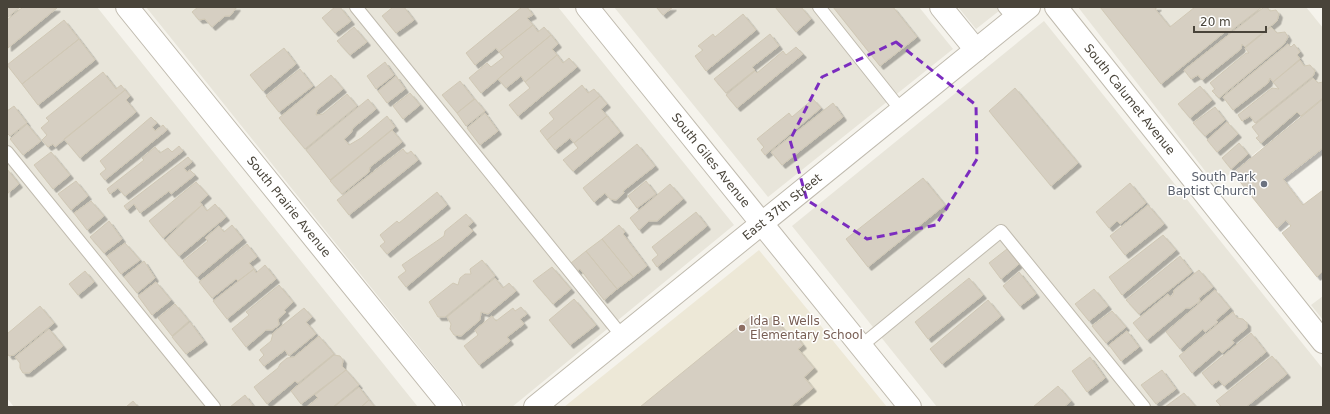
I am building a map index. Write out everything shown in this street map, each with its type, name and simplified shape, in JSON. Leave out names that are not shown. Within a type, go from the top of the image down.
[{"type":"street","name":"South Prairie Avenue","points":[[127,7],[451,407]]},
{"type":"street","name":"South Giles Avenue","points":[[587,7],[910,407]]},
{"type":"street","points":[[941,7],[976,50]]},
{"type":"street","name":"South Calumet Avenue","points":[[1056,7],[1323,342]]},
{"type":"street","name":"East 37th Street","points":[[535,407],[976,50],[1016,11]]},
{"type":"lane","points":[[356,7],[622,336]]},
{"type":"lane","points":[[819,7],[901,110]]},
{"type":"lane","points":[[7,152],[214,407]]},
{"type":"lane","points":[[861,346],[1001,231],[1144,407]]},
{"type":"highlighted area","points":[[896,42],[976,105],[977,159],[936,225],[867,239],[807,200],[790,140],[822,77]]},
{"type":"shaded area","points":[[7,7],[97,7],[418,407],[14,407],[7,398]]},
{"type":"shaded area","points":[[146,7],[558,7],[734,225],[512,407],[467,407]]},
{"type":"shaded area","points":[[614,7],[919,7],[953,49],[768,197]]},
{"type":"shaded area","points":[[958,7],[1004,7],[976,29]]},
{"type":"shaded area","points":[[1078,7],[1306,7],[1323,28],[1323,98],[1216,185]]},
{"type":"shaded area","points":[[1044,21],[1323,369],[1323,407],[937,407],[792,226]]},
{"type":"shaded area","name":"Ida B. Wells Elementary School","points":[[759,250],[887,407],[564,407]]},
{"type":"shaded area","points":[[1323,296],[1323,320],[1311,305]]},
{"type":"building","points":[[7,7],[20,7],[7,18]]},
{"type":"building","points":[[23,7],[57,8],[8,48],[7,20]]},
{"type":"building","points":[[198,7],[237,7],[230,16],[225,16],[212,27],[205,19],[199,20],[192,12]]},
{"type":"building","points":[[335,7],[340,7],[351,21],[335,33],[322,18]]},
{"type":"building","points":[[393,7],[404,7],[414,20],[396,33],[382,16]]},
{"type":"building","points":[[522,7],[527,7],[533,15],[527,18],[533,25],[499,52],[496,48],[475,65],[466,53]]},
{"type":"building","points":[[656,7],[673,7],[663,15]]},
{"type":"building","points":[[775,7],[801,7],[811,19],[796,32]]},
{"type":"building","points":[[833,7],[893,7],[917,37],[880,66]]},
{"type":"building","points":[[1100,7],[1158,7],[1155,9],[1170,27],[1195,7],[1262,7],[1228,33],[1226,31],[1161,84]]},
{"type":"building","points":[[1264,7],[1267,7],[1270,11],[1276,10],[1279,14],[1277,21],[1245,47],[1242,44],[1241,49],[1202,80],[1198,75],[1191,79],[1184,70]]},
{"type":"building","points":[[743,14],[756,30],[706,71],[695,56],[703,50],[698,46],[713,34],[715,37]]},
{"type":"building","points":[[64,20],[79,39],[22,84],[7,65]]},
{"type":"building","points":[[533,25],[538,32],[544,27],[551,35],[481,93],[469,78],[487,63],[491,67],[504,57],[499,52]]},
{"type":"building","points":[[354,27],[367,42],[350,55],[337,41]]},
{"type":"building","points":[[1271,27],[1277,33],[1285,32],[1288,37],[1284,44],[1219,98],[1212,91],[1215,89],[1210,83],[1246,53],[1249,53],[1245,48]]},
{"type":"building","points":[[770,34],[779,46],[752,67],[755,70],[726,93],[714,79]]},
{"type":"building","points":[[551,35],[558,44],[552,49],[557,55],[525,82],[521,76],[506,88],[498,79]]},
{"type":"building","points":[[79,39],[95,60],[38,105],[22,84]]},
{"type":"building","points":[[1288,44],[1291,47],[1294,44],[1300,52],[1297,55],[1300,59],[1273,82],[1270,78],[1268,83],[1233,110],[1223,97]]},
{"type":"building","points":[[796,47],[803,54],[737,108],[726,95],[755,71],[757,73],[783,51],[786,55]]},
{"type":"building","points":[[284,48],[296,64],[263,91],[250,75]]},
{"type":"building","points":[[557,55],[563,63],[569,58],[577,67],[518,116],[509,105],[530,88],[525,82]]},
{"type":"building","points":[[1300,60],[1304,66],[1310,65],[1315,71],[1313,76],[1255,123],[1250,116],[1242,121],[1238,115],[1272,88],[1279,89],[1273,82]]},
{"type":"building","points":[[385,62],[394,75],[376,89],[367,76]]},
{"type":"building","points":[[300,69],[313,86],[279,112],[266,96]]},
{"type":"building","points":[[103,72],[116,89],[121,85],[125,90],[55,147],[53,144],[48,147],[42,140],[47,135],[41,128],[49,121],[46,118]]},
{"type":"building","points":[[331,75],[343,89],[317,110],[316,115],[323,114],[347,94],[357,106],[305,149],[279,118]]},
{"type":"building","points":[[396,76],[405,89],[387,103],[378,91]]},
{"type":"building","points":[[1313,78],[1318,83],[1323,82],[1323,98],[1301,116],[1297,112],[1261,143],[1256,138],[1259,136],[1252,127]]},
{"type":"building","points":[[460,81],[474,99],[457,113],[442,95]]},
{"type":"building","points":[[582,85],[588,93],[594,89],[600,96],[547,140],[540,131],[554,119],[549,113]]},
{"type":"building","points":[[1200,86],[1212,100],[1190,118],[1178,104]]},
{"type":"building","points":[[1015,88],[1078,163],[1051,186],[989,111]]},
{"type":"building","points":[[125,90],[130,96],[126,100],[136,112],[80,158],[64,139]]},
{"type":"building","points":[[410,93],[420,105],[403,119],[393,106]]},
{"type":"building","points":[[600,96],[607,104],[601,109],[607,116],[574,143],[570,138],[555,150],[547,140]]},
{"type":"building","points":[[368,99],[376,109],[353,128],[351,133],[344,139],[349,145],[361,138],[387,116],[395,127],[330,180],[306,150]]},
{"type":"building","points":[[475,99],[485,111],[466,126],[457,113]]},
{"type":"building","points":[[813,99],[821,108],[765,155],[761,150],[764,147],[757,139],[789,113],[792,117]]},
{"type":"building","name":"South Park Baptist Church","points":[[1323,99],[1323,148],[1283,179],[1303,205],[1323,190],[1323,271],[1317,277],[1282,233],[1291,226],[1286,220],[1277,228],[1233,173]]},
{"type":"building","points":[[833,103],[843,117],[782,165],[771,152]]},
{"type":"building","points":[[14,106],[27,123],[10,136],[7,133],[7,111]]},
{"type":"building","points":[[1215,107],[1225,120],[1205,136],[1193,123]]},
{"type":"building","points":[[485,113],[498,131],[480,145],[467,128]]},
{"type":"building","points":[[607,116],[620,132],[573,171],[563,160],[578,148],[574,143]]},
{"type":"building","points":[[151,117],[157,123],[152,127],[155,131],[163,125],[167,130],[105,180],[100,174],[106,169],[100,161]]},
{"type":"building","points":[[1227,122],[1238,134],[1217,152],[1207,140]]},
{"type":"building","points":[[27,124],[41,141],[23,155],[10,139]]},
{"type":"building","points":[[392,130],[402,142],[370,167],[369,172],[342,194],[330,181]]},
{"type":"building","points":[[1239,143],[1248,154],[1231,169],[1222,158]]},
{"type":"building","points":[[637,144],[655,166],[623,191],[624,193],[616,200],[610,199],[605,193],[594,202],[583,188]]},
{"type":"building","points":[[179,146],[183,151],[125,196],[118,188],[110,194],[107,189],[144,160],[142,158],[155,147],[160,153],[168,148],[172,152]]},
{"type":"building","points":[[403,149],[407,154],[411,151],[418,160],[349,215],[337,200]]},
{"type":"building","points":[[51,152],[70,175],[53,189],[34,165]]},
{"type":"building","points":[[188,157],[192,162],[184,168],[187,172],[190,170],[195,175],[171,194],[169,191],[140,213],[134,204],[127,210],[124,206]]},
{"type":"building","points":[[7,169],[19,184],[7,194]]},
{"type":"building","points":[[923,178],[945,205],[868,267],[846,239]]},
{"type":"building","points":[[76,181],[88,196],[71,210],[58,194]]},
{"type":"building","points":[[646,181],[656,194],[637,208],[628,196]]},
{"type":"building","points":[[196,182],[208,195],[200,202],[202,205],[163,238],[149,221]]},
{"type":"building","points":[[1130,183],[1146,203],[1120,224],[1117,221],[1109,228],[1096,212]]},
{"type":"building","points":[[670,184],[683,199],[657,221],[649,221],[639,230],[630,218]]},
{"type":"building","points":[[437,192],[447,205],[387,254],[380,246],[385,242],[380,235],[397,221],[399,223]]},
{"type":"building","points":[[91,201],[104,216],[87,230],[74,213]]},
{"type":"building","points":[[215,204],[226,217],[179,256],[165,240],[202,205],[207,211]]},
{"type":"building","points":[[1148,205],[1164,224],[1125,255],[1110,236]]},
{"type":"building","points":[[696,212],[707,226],[657,267],[652,260],[658,255],[652,247]]},
{"type":"building","points":[[466,214],[473,222],[468,226],[473,231],[406,287],[398,277],[406,271],[402,265],[444,236],[445,231]]},
{"type":"building","points":[[109,221],[122,239],[104,253],[90,237]]},
{"type":"building","points":[[232,225],[243,239],[197,277],[183,261],[208,241],[205,238],[219,226],[224,232]]},
{"type":"building","points":[[619,225],[625,232],[623,234],[647,266],[633,277],[602,239]]},
{"type":"building","points":[[1163,235],[1176,250],[1122,295],[1109,277]]},
{"type":"building","points":[[602,239],[633,277],[617,289],[586,251]]},
{"type":"building","points":[[125,243],[140,260],[121,274],[107,256]]},
{"type":"building","points":[[247,244],[257,257],[249,263],[254,269],[238,281],[236,279],[212,298],[199,282]]},
{"type":"building","points":[[1007,249],[1019,264],[1001,279],[989,263]]},
{"type":"building","points":[[586,251],[617,289],[604,300],[580,269],[577,271],[571,263]]},
{"type":"building","points":[[1180,256],[1192,272],[1139,314],[1126,300]]},
{"type":"building","points":[[482,260],[495,276],[445,317],[438,317],[429,302],[453,283],[458,285],[460,278],[465,274],[471,274],[470,269]]},
{"type":"building","points":[[144,261],[155,278],[137,293],[124,277]]},
{"type":"building","points":[[265,265],[276,279],[227,319],[213,301],[254,269],[256,273]]},
{"type":"building","points":[[552,267],[571,289],[553,304],[533,281]]},
{"type":"building","points":[[1199,270],[1213,287],[1199,298],[1200,301],[1190,308],[1186,308],[1147,340],[1133,323],[1168,294],[1170,297],[1173,295],[1174,290]]},
{"type":"building","points":[[85,271],[94,282],[78,295],[69,284]]},
{"type":"building","points":[[1019,272],[1036,294],[1020,306],[1003,286]]},
{"type":"building","points":[[495,278],[503,288],[509,283],[516,291],[488,314],[481,312],[480,320],[461,336],[454,335],[450,329],[451,324],[447,317]]},
{"type":"building","points":[[969,278],[983,295],[928,339],[915,322]]},
{"type":"building","points":[[156,282],[171,300],[152,315],[138,296]]},
{"type":"building","points":[[279,285],[293,302],[284,310],[286,312],[278,319],[279,325],[272,330],[266,330],[246,347],[232,329],[249,315],[246,312]]},
{"type":"building","points":[[1094,289],[1108,306],[1089,321],[1075,304]]},
{"type":"building","points":[[1215,290],[1230,308],[1216,320],[1218,322],[1205,332],[1203,329],[1180,349],[1166,332]]},
{"type":"building","points":[[574,299],[596,325],[570,345],[549,320]]},
{"type":"building","points":[[988,300],[1001,316],[942,364],[930,349]]},
{"type":"building","points":[[175,304],[189,321],[172,336],[158,318]]},
{"type":"building","points":[[40,306],[54,323],[14,355],[9,356],[7,353],[7,334]]},
{"type":"building","points":[[521,307],[527,314],[520,319],[524,324],[507,337],[510,341],[479,365],[464,346],[478,335],[475,330],[492,316],[496,321],[513,308],[515,311]]},
{"type":"building","points":[[304,308],[312,317],[306,322],[316,334],[289,356],[285,350],[264,366],[259,360],[264,355],[260,350],[271,341],[273,333]]},
{"type":"building","points":[[1112,311],[1126,327],[1106,343],[1092,326]]},
{"type":"building","points":[[1233,312],[1237,318],[1243,319],[1247,323],[1247,328],[1232,340],[1234,343],[1222,353],[1219,350],[1192,373],[1179,356]]},
{"type":"building","points":[[753,315],[762,325],[773,316],[788,335],[792,331],[803,345],[798,349],[814,368],[804,377],[813,388],[790,407],[640,407]]},
{"type":"building","points":[[190,322],[204,341],[186,354],[172,337]]},
{"type":"building","points":[[49,329],[63,346],[29,373],[23,373],[20,368],[20,363],[15,357]]},
{"type":"building","points":[[1127,331],[1139,347],[1121,361],[1109,345]]},
{"type":"building","points":[[1251,333],[1266,352],[1224,386],[1219,380],[1212,385],[1202,373]]},
{"type":"building","points":[[319,336],[334,354],[298,383],[295,381],[267,404],[254,387],[278,368],[287,358],[294,357]]},
{"type":"building","points":[[334,355],[340,356],[343,360],[342,366],[346,370],[301,404],[291,391]]},
{"type":"building","points":[[1272,356],[1287,374],[1246,407],[1222,407],[1216,401]]},
{"type":"building","points":[[1090,357],[1105,378],[1087,392],[1072,371]]},
{"type":"building","points":[[346,370],[359,385],[333,407],[307,407],[318,398],[315,395]]},
{"type":"building","points":[[1162,370],[1176,389],[1156,404],[1141,385]]},
{"type":"building","points":[[1058,386],[1071,401],[1064,407],[1033,407]]},
{"type":"building","points":[[359,387],[369,400],[361,407],[334,407]]},
{"type":"building","points":[[1184,393],[1196,407],[1165,407]]},
{"type":"building","points":[[245,395],[254,407],[230,407]]},
{"type":"building","points":[[369,400],[375,407],[361,407]]},
{"type":"building","points":[[133,401],[138,407],[126,407]]},
{"type":"place","name":"South Park Baptist Church","points":[[1264,184]]},
{"type":"place","name":"Ida B. Wells Elementary School","points":[[742,328]]}]
